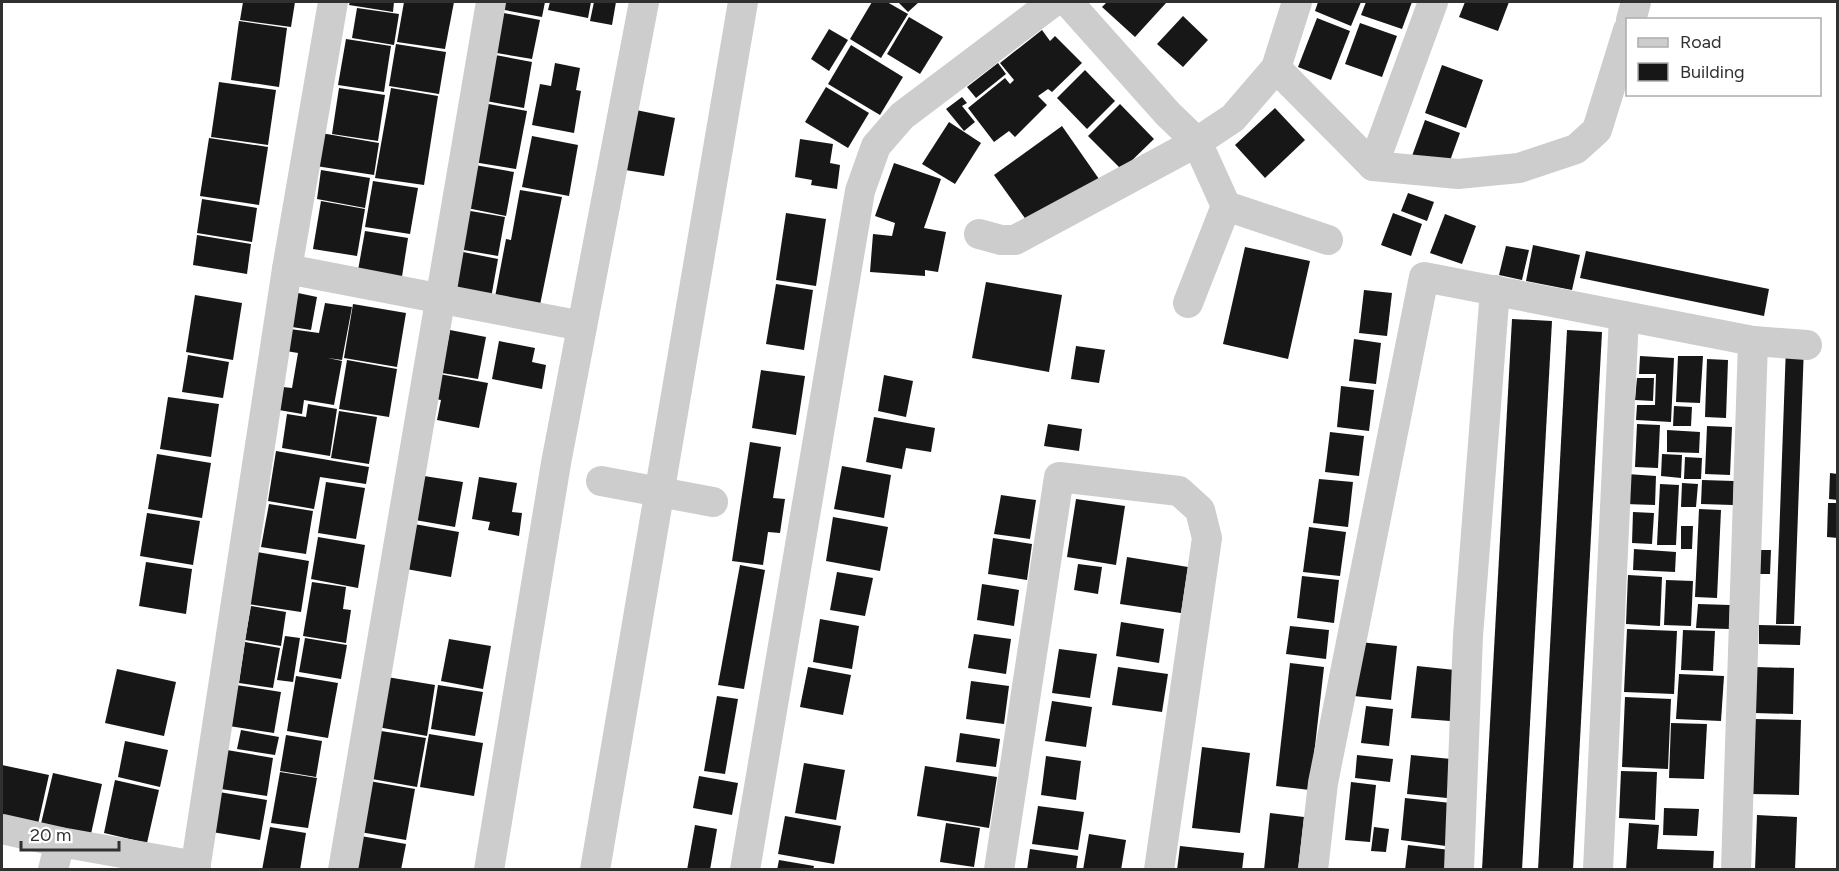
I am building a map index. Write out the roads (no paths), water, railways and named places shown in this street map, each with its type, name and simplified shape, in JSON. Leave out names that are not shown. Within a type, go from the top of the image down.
[{"type":"street","points":[[2,829],[57,856],[195,868],[287,269],[333,2]]},
{"type":"street","points":[[343,870],[491,2]]},
{"type":"street","points":[[489,870],[556,463],[644,2]]},
{"type":"street","points":[[595,870],[743,2]]},
{"type":"street","points":[[745,870],[860,191],[876,146],[902,116],[1053,2]]},
{"type":"street","points":[[1068,2],[1168,114],[1197,142],[1226,206],[1188,303]]},
{"type":"street","points":[[979,234],[1001,240],[1015,240],[1197,142],[1233,118],[1276,68],[1297,2]]},
{"type":"street","points":[[1372,166],[1433,2]]},
{"type":"street","points":[[1632,18],[1636,2]]},
{"type":"street","points":[[1276,68],[1372,166],[1458,174],[1519,168],[1576,149],[1597,130],[1626,36]]},
{"type":"street","points":[[1226,206],[1328,240]]},
{"type":"street","points":[[287,269],[582,326]]},
{"type":"street","points":[[1313,870],[1323,783],[1424,277],[1753,341],[1807,345]]},
{"type":"street","points":[[1459,870],[1468,636],[1495,290]]},
{"type":"street","points":[[1598,870],[1624,316]]},
{"type":"street","points":[[1736,870],[1753,341]]},
{"type":"street","points":[[999,870],[1059,477],[1179,490],[1200,510],[1207,538],[1159,870]]},
{"type":"street","points":[[601,481],[713,502]]}]
